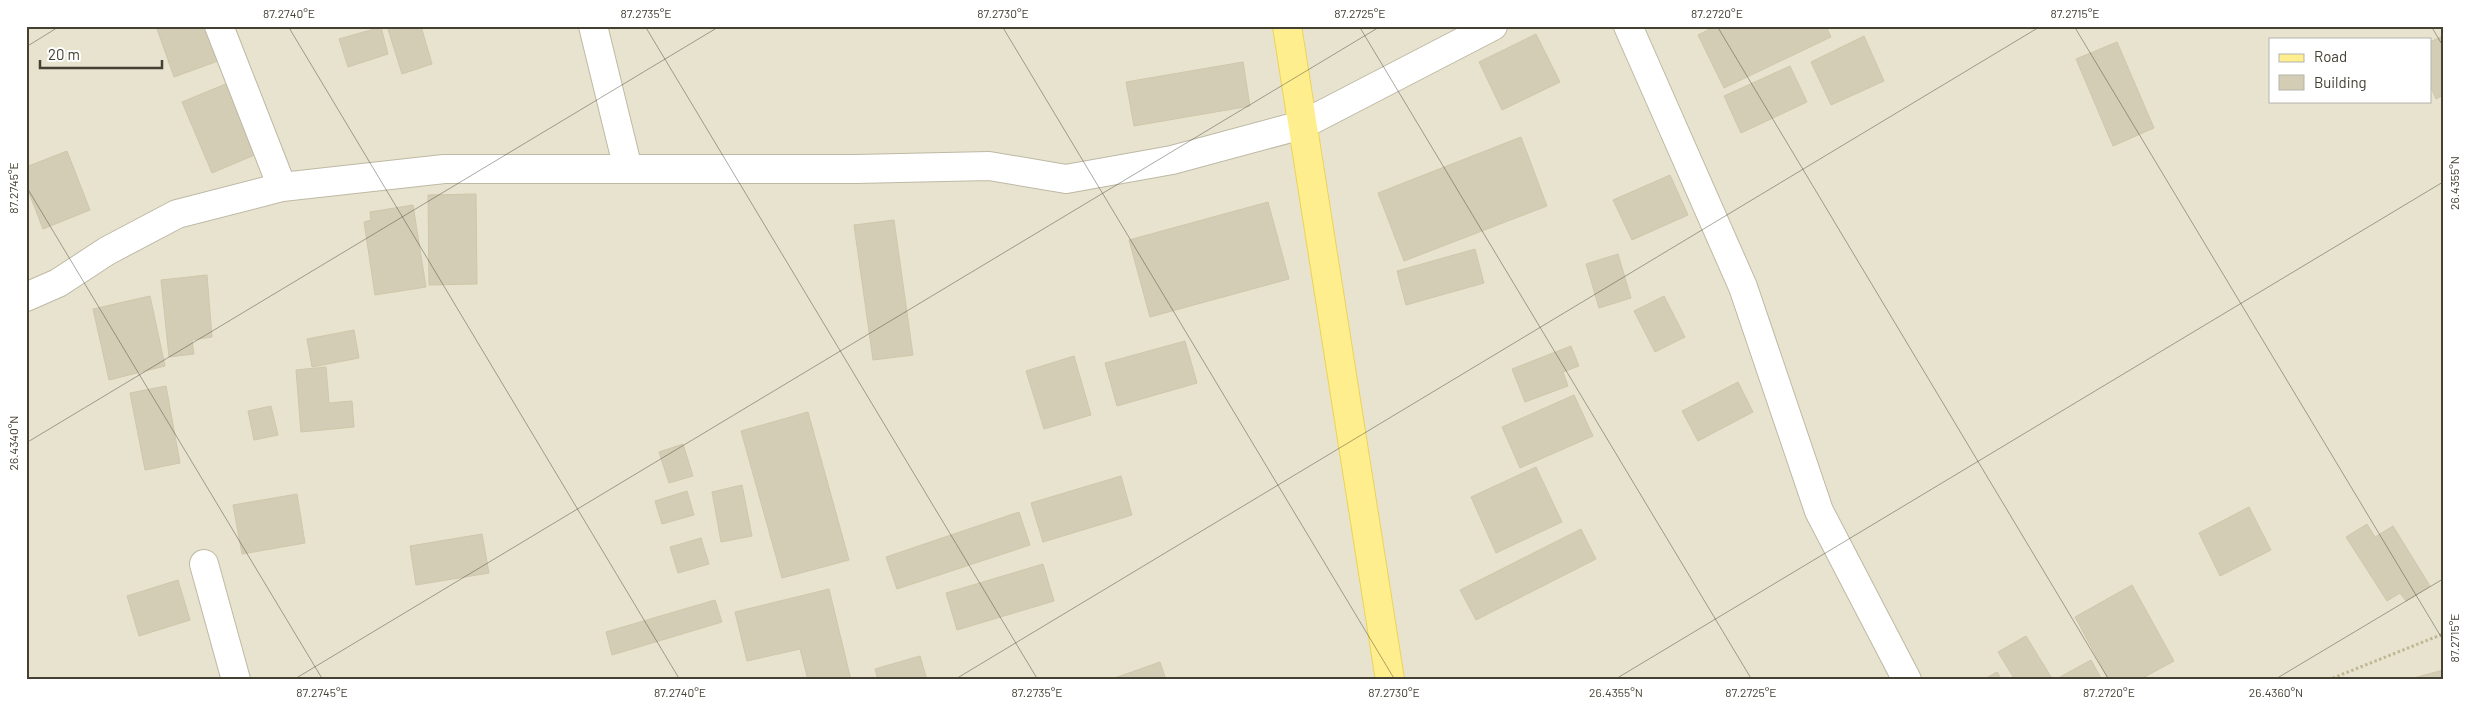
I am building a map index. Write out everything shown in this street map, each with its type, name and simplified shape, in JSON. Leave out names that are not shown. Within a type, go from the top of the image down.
[{"type":"main road","points":[[1287,26],[1390,680]]},
{"type":"street","points":[[219,26],[282,187]]},
{"type":"street","points":[[593,26],[628,169]]},
{"type":"street","points":[[26,298],[58,283],[107,251],[177,214],[282,187],[444,169],[856,169],[989,166],[1066,179],[1172,160],[1302,125],[1493,26]]},
{"type":"street","points":[[1628,26],[1743,287],[1818,511],[1907,680]]},
{"type":"street","points":[[204,564],[236,680]]},
{"type":"path","points":[[2328,680],[2443,634]]},
{"type":"shaded area","points":[[26,26],[2443,26],[2443,680],[26,680]]},
{"type":"building","points":[[156,26],[205,26],[218,61],[174,77]]},
{"type":"building","points":[[387,26],[421,26],[432,64],[402,74]]},
{"type":"building","points":[[1716,26],[1826,26],[1831,37],[1724,88],[1698,35]]},
{"type":"building","points":[[381,27],[388,54],[348,67],[339,39]]},
{"type":"building","points":[[1536,34],[1560,82],[1502,110],[1479,62]]},
{"type":"building","points":[[1864,36],[1884,81],[1831,105],[1811,62]]},
{"type":"building","points":[[2443,36],[2443,95],[2436,99],[2432,90],[2432,41]]},
{"type":"building","points":[[2117,42],[2154,128],[2113,146],[2076,59]]},
{"type":"building","points":[[1243,62],[1250,106],[1134,126],[1126,82]]},
{"type":"building","points":[[1790,66],[1807,102],[1741,133],[1724,96]]},
{"type":"building","points":[[228,83],[257,154],[212,173],[182,102]]},
{"type":"building","points":[[1521,137],[1547,206],[1404,261],[1378,193]]},
{"type":"building","points":[[67,151],[90,210],[43,229],[26,185],[26,167]]},
{"type":"building","points":[[1670,175],[1688,215],[1632,240],[1613,200]]},
{"type":"building","points":[[476,194],[477,284],[429,285],[428,195]]},
{"type":"building","points":[[1268,202],[1289,279],[1150,317],[1129,240]]},
{"type":"building","points":[[413,205],[426,287],[375,295],[364,222],[371,220],[370,212]]},
{"type":"building","points":[[894,220],[913,355],[873,360],[854,225]]},
{"type":"building","points":[[1475,249],[1484,283],[1406,305],[1397,271]]},
{"type":"building","points":[[1618,254],[1631,298],[1599,308],[1586,264]]},
{"type":"building","points":[[207,275],[212,337],[192,340],[194,354],[169,357],[161,280]]},
{"type":"building","points":[[150,296],[165,366],[109,380],[93,309]]},
{"type":"building","points":[[1664,296],[1685,337],[1655,352],[1634,311]]},
{"type":"building","points":[[354,330],[359,358],[312,367],[307,339]]},
{"type":"building","points":[[1185,341],[1197,383],[1117,406],[1105,363]]},
{"type":"building","points":[[1571,346],[1579,366],[1563,372],[1568,386],[1525,402],[1512,369]]},
{"type":"building","points":[[1074,356],[1091,415],[1044,429],[1026,371]]},
{"type":"building","points":[[326,367],[329,403],[352,401],[354,427],[301,432],[296,370]]},
{"type":"building","points":[[1738,382],[1753,412],[1698,441],[1682,411]]},
{"type":"building","points":[[166,386],[180,463],[145,470],[130,393]]},
{"type":"building","points":[[1574,395],[1593,436],[1520,468],[1502,427]]},
{"type":"building","points":[[271,406],[278,435],[254,440],[248,411]]},
{"type":"building","points":[[808,412],[849,560],[782,578],[741,431]]},
{"type":"building","points":[[683,444],[693,476],[669,483],[659,452]]},
{"type":"building","points":[[1536,467],[1562,522],[1496,553],[1471,497]]},
{"type":"building","points":[[1121,476],[1132,515],[1043,542],[1031,503]]},
{"type":"building","points":[[742,485],[752,536],[721,542],[712,492]]},
{"type":"building","points":[[687,491],[694,515],[662,524],[655,501]]},
{"type":"building","points":[[297,494],[305,543],[242,554],[233,505]]},
{"type":"building","points":[[2249,507],[2271,550],[2220,576],[2199,533]]},
{"type":"building","points":[[1019,512],[1030,545],[897,589],[886,557]]},
{"type":"building","points":[[2367,524],[2375,537],[2393,526],[2430,586],[2406,601],[2400,593],[2387,601],[2346,537]]},
{"type":"building","points":[[1581,529],[1596,559],[1476,620],[1460,590]]},
{"type":"building","points":[[482,534],[489,573],[416,585],[410,546]]},
{"type":"building","points":[[701,538],[709,564],[678,573],[670,547]]},
{"type":"building","points":[[1043,564],[1054,601],[957,630],[946,593]]},
{"type":"building","points":[[178,580],[190,620],[139,636],[127,596]]},
{"type":"building","points":[[2132,585],[2174,661],[2139,680],[2109,680],[2075,617]]},
{"type":"building","points":[[829,589],[851,680],[808,680],[800,649],[747,661],[735,612]]},
{"type":"building","points":[[715,600],[722,622],[612,655],[606,632]]},
{"type":"building","points":[[2026,636],[2053,680],[2015,680],[1998,652]]},
{"type":"building","points":[[920,656],[927,680],[878,680],[875,669]]},
{"type":"building","points":[[2091,660],[2102,680],[2061,680],[2060,677]]},
{"type":"building","points":[[1160,662],[1166,680],[1112,680],[1112,679]]},
{"type":"building","points":[[2443,670],[2443,680],[2414,680],[2414,678]]},
{"type":"building","points":[[1997,672],[2002,680],[1983,680]]}]
